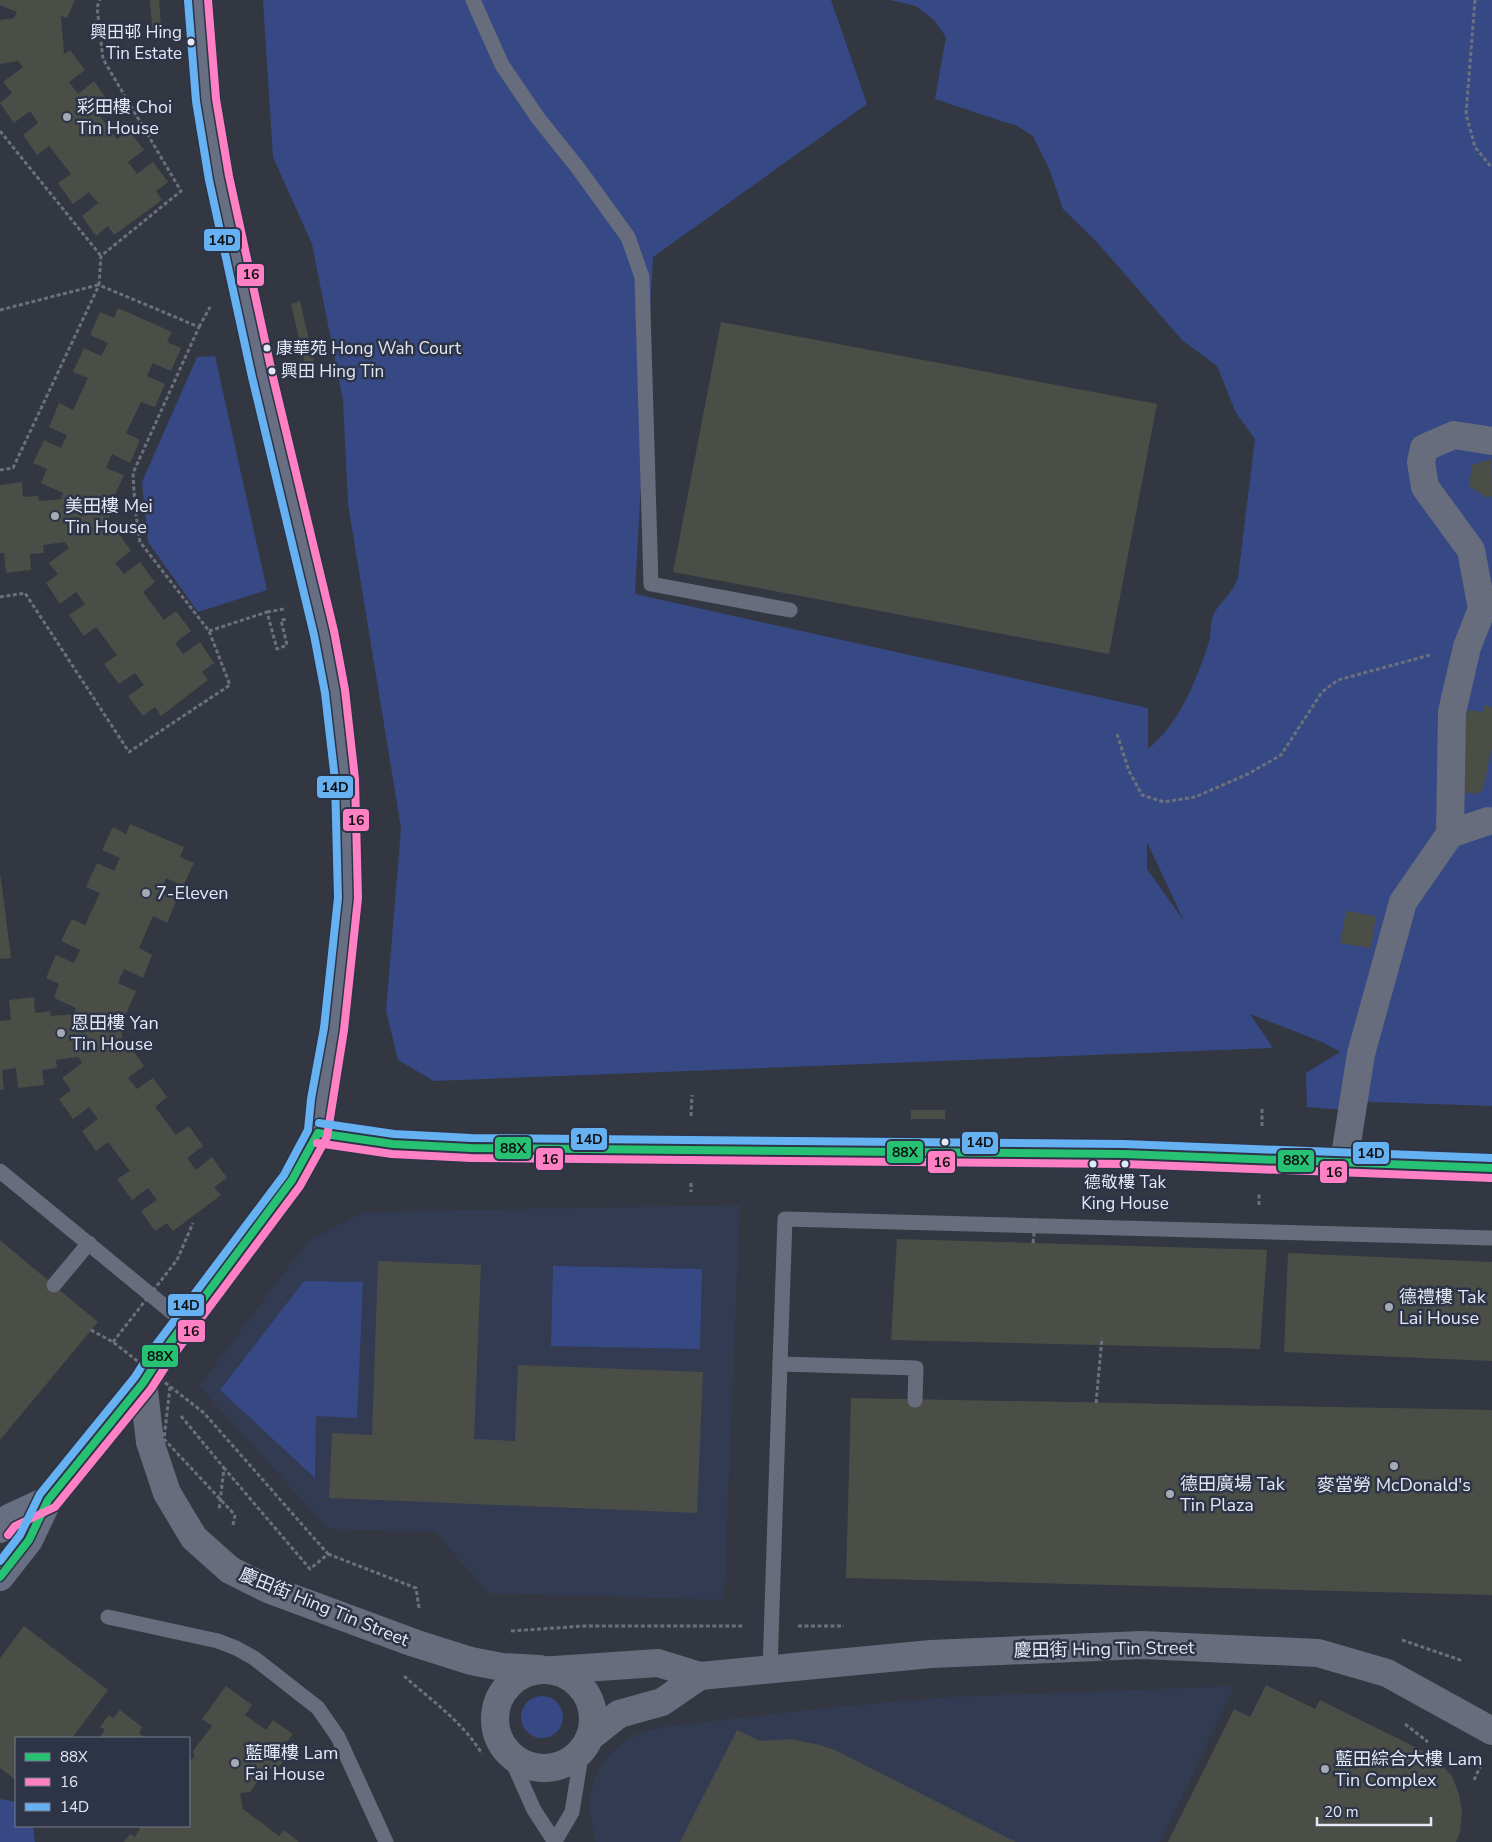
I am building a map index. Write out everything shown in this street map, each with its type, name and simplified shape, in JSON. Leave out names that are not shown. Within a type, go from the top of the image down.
[{"type":"main road","points":[[0,1578],[29,1540],[48,1500],[143,1383],[185,1323],[292,1180],[318,1133],[321,1101],[334,1029],[348,898],[345,779],[324,633],[262,375],[219,178],[206,100],[198,0]]},
{"type":"main road","points":[[318,1133],[392,1144],[471,1148],[1116,1154],[1492,1168]]},
{"type":"main road","points":[[0,1529],[8,1518],[48,1500]]},
{"type":"street","points":[[1344,1162],[1361,1054],[1403,902],[1450,834],[1452,712],[1467,647],[1482,609],[1472,550],[1425,487],[1421,462],[1424,448],[1454,434],[1492,441]]},
{"type":"street","points":[[1450,834],[1488,821]]},
{"type":"street","name":"慶田街 Hing Tin Street","points":[[143,1383],[150,1442],[167,1493],[194,1538],[230,1570],[268,1589],[414,1643],[470,1661],[502,1667],[547,1669],[577,1683],[587,1694],[594,1722],[586,1743]]},
{"type":"street","name":"慶田街 Hing Tin Street","points":[[700,1676],[662,1702],[619,1714],[570,1760],[555,1766],[539,1769],[497,1756],[501,1744],[494,1716],[497,1702],[504,1689],[514,1678],[526,1672],[547,1669],[658,1663],[700,1676],[931,1654],[1142,1645],[1318,1653],[1387,1673],[1492,1731]]},
{"type":"lane","points":[[473,0],[502,64],[538,118],[578,168],[628,237],[642,277],[651,584],[790,610]]},
{"type":"lane","points":[[0,1171],[185,1323]]},
{"type":"lane","points":[[770,1670],[785,1219],[1492,1238]]},
{"type":"lane","points":[[54,1286],[89,1243]]},
{"type":"lane","points":[[780,1364],[916,1368],[915,1400]]},
{"type":"lane","points":[[108,1617],[218,1641],[236,1648],[254,1658],[318,1708],[338,1737],[386,1842]]},
{"type":"lane","points":[[497,1756],[555,1841],[572,1812],[586,1743]]},
{"type":"path","points":[[100,0],[97,7],[103,58],[181,191],[101,256]]},
{"type":"path","points":[[1474,0],[1466,114],[1475,147],[1492,168]]},
{"type":"path","points":[[0,131],[101,256],[99,285],[13,468],[0,470]]},
{"type":"path","points":[[0,310],[99,285],[199,327]]},
{"type":"path","points":[[0,596],[26,593],[129,752],[230,685],[209,631],[140,542],[133,473],[199,327],[210,307]]},
{"type":"path","points":[[209,631],[267,612],[277,649],[287,645],[281,620],[294,617]]},
{"type":"path","points":[[1117,734],[1129,771],[1142,795],[1164,802],[1195,797],[1248,774],[1281,755],[1322,692],[1338,680],[1467,647]]},
{"type":"path","points":[[1032,1243],[1036,1217]]},
{"type":"path","points":[[113,1342],[177,1260],[193,1223]]},
{"type":"path","points":[[91,1330],[113,1342],[204,1412],[328,1554],[403,1584]]},
{"type":"path","points":[[1096,1403],[1102,1338]]},
{"type":"path","points":[[170,1386],[164,1439],[235,1515],[233,1525]]},
{"type":"path","points":[[177,1411],[310,1569],[328,1554]]},
{"type":"path","points":[[223,1516],[218,1511],[224,1468]]},
{"type":"path","points":[[228,1520],[240,1532]]},
{"type":"path","points":[[402,1675],[450,1714],[475,1741],[497,1756]]},
{"type":"path","points":[[1401,1720],[1428,1742]]},
{"type":"shaded area","points":[[263,0],[831,0],[867,104],[653,257],[635,594],[1148,708],[1148,749],[1169,727],[1186,700],[1209,642],[1213,616],[1238,577],[1255,439],[1236,413],[1217,366],[1182,340],[1096,241],[1063,209],[1050,171],[1033,136],[1017,126],[935,99],[946,37],[934,20],[916,6],[890,0],[1492,0],[1492,1106],[1344,1101],[1343,1110],[1307,1107],[1306,1073],[1340,1052],[1322,1042],[1250,1014],[1273,1048],[434,1081],[398,1060],[386,1011],[401,828],[348,504],[343,400],[312,244],[273,157]],"holes":[[[1147,842],[1184,921],[1147,869]]]},
{"type":"shaded area","points":[[215,356],[267,590],[198,612],[148,542],[142,482],[197,357]]},
{"type":"shaded area","points":[[740,1205],[724,1600],[488,1593],[435,1532],[328,1529],[199,1386],[308,1241],[364,1212]]},
{"type":"shaded area","points":[[553,1266],[702,1269],[700,1349],[551,1346]]},
{"type":"shaded area","points":[[304,1281],[363,1282],[357,1418],[316,1416],[315,1478],[220,1390]]},
{"type":"shaded area","points":[[1235,1686],[1160,1842],[596,1842],[590,1816],[590,1798],[594,1780],[602,1764],[628,1738],[645,1731],[663,1727],[824,1708],[948,1697]]},
{"type":"shaded area","points":[[542,1696],[557,1702],[563,1717],[557,1732],[542,1738],[527,1732],[521,1717],[527,1702]]},
{"type":"shaded area","points":[[0,1799],[15,1802],[15,1827],[33,1827],[35,1842],[0,1842]]},
{"type":"building","name":"彩田樓 Choi Tin House","points":[[0,0],[75,0],[67,18],[61,16],[64,54],[70,50],[85,70],[69,82],[78,94],[94,81],[108,101],[96,111],[117,139],[129,130],[144,150],[128,162],[137,174],[153,162],[168,182],[156,191],[162,200],[114,235],[108,226],[96,236],[82,216],[98,203],[89,192],[73,204],[58,183],[71,174],[49,146],[37,155],[23,135],[38,123],[30,111],[14,123],[0,103],[12,93],[3,82],[23,67],[18,61],[0,64],[0,20],[14,18],[17,12],[0,5]]},
{"type":"building","points":[[150,0],[159,0],[162,37],[153,38]]},
{"type":"building","points":[[300,301],[314,362],[305,364],[291,304]]},
{"type":"building","name":"美田樓 Mei Tin House","points":[[118,308],[172,332],[167,342],[181,348],[171,371],[153,363],[147,376],[165,384],[155,407],[141,402],[126,433],[140,440],[130,463],[112,454],[106,468],[124,475],[113,499],[107,496],[111,535],[116,530],[131,551],[115,563],[124,574],[140,562],[155,582],[143,592],[164,620],[176,611],[191,631],[175,643],[183,654],[200,642],[214,663],[202,672],[208,680],[161,716],[155,707],[143,716],[128,696],[144,685],[135,673],[119,684],[104,664],[117,655],[96,627],[84,636],[69,615],[85,604],[76,592],[60,604],[46,583],[58,574],[49,563],[69,548],[65,542],[43,545],[44,553],[30,554],[31,570],[6,573],[4,553],[0,553],[0,485],[22,482],[23,497],[38,496],[39,501],[61,499],[63,493],[41,483],[47,469],[33,463],[44,440],[61,448],[67,435],[49,427],[59,403],[73,410],[88,378],[73,372],[84,348],[101,356],[108,343],[90,335],[100,312],[114,318]]},
{"type":"building","points":[[721,322],[1157,404],[1109,654],[673,572]]},
{"type":"building","points":[[1491,459],[1492,496],[1487,498],[1469,486],[1472,465]]},
{"type":"building","points":[[1484,705],[1492,707],[1492,747],[1483,789],[1478,794],[1457,792],[1467,710],[1484,712]]},
{"type":"building","name":"恩田樓 Yan Tin House","points":[[130,824],[184,847],[180,857],[194,863],[183,886],[166,878],[160,891],[177,899],[167,923],[153,916],[139,948],[152,955],[143,978],[124,969],[118,983],[136,991],[126,1014],[120,1011],[123,1050],[129,1045],[144,1066],[128,1078],[137,1089],[153,1078],[167,1097],[155,1107],[176,1135],[189,1126],[203,1146],[187,1158],[196,1170],[212,1157],[227,1178],[214,1187],[221,1195],[173,1231],[167,1223],[155,1231],[141,1211],[157,1200],[148,1188],[132,1200],[117,1179],[130,1171],[108,1142],[96,1151],[82,1131],[98,1119],[89,1107],[73,1119],[59,1099],[71,1090],[62,1078],[82,1063],[78,1057],[56,1060],[57,1068],[42,1070],[44,1085],[18,1088],[16,1068],[2,1070],[4,1089],[0,1090],[0,1021],[11,1020],[9,1000],[34,997],[35,1013],[50,1011],[51,1016],[74,1014],[76,1008],[54,998],[59,984],[46,978],[56,955],[74,963],[80,950],[61,941],[72,919],[85,925],[100,893],[86,887],[97,863],[114,871],[120,858],[102,850],[113,827],[126,834]]},
{"type":"building","points":[[0,872],[11,958],[0,959]]},
{"type":"building","points":[[1346,911],[1376,916],[1371,948],[1340,943]]},
{"type":"building","points":[[911,1110],[945,1110],[945,1119],[911,1119]]},
{"type":"building","name":"德敬樓 Tak King House","points":[[897,1239],[1267,1250],[1260,1349],[891,1340]]},
{"type":"building","points":[[0,1240],[98,1322],[0,1440]]},
{"type":"building","name":"德禮樓 Tak Lai House","points":[[1288,1253],[1492,1262],[1492,1361],[1284,1352]]},
{"type":"building","points":[[378,1261],[481,1265],[474,1439],[515,1441],[518,1365],[703,1372],[697,1513],[329,1498],[332,1433],[372,1435]]},
{"type":"building","name":"德田廣場 Tak Tin Plaza","points":[[851,1398],[1492,1410],[1492,1595],[846,1578]]},
{"type":"building","points":[[24,1626],[108,1690],[73,1737],[15,1737],[15,1779],[0,1768],[0,1658]]},
{"type":"building","name":"藍田綜合大樓 Lam Tin Complex","points":[[1266,1685],[1315,1709],[1320,1700],[1423,1751],[1439,1762],[1452,1776],[1459,1794],[1462,1813],[1460,1832],[1456,1842],[1168,1842],[1234,1709],[1250,1717]]},
{"type":"building","name":"藍暉樓 Lam Fai House","points":[[226,1686],[252,1705],[245,1715],[266,1730],[273,1720],[293,1734],[285,1744],[292,1749],[275,1772],[268,1767],[250,1792],[240,1793],[243,1809],[279,1836],[284,1830],[299,1842],[124,1842],[130,1834],[135,1837],[139,1827],[190,1827],[190,1760],[194,1758],[193,1751],[212,1726],[202,1719]]},
{"type":"building","points":[[120,1710],[142,1727],[139,1733],[145,1737],[100,1737],[105,1730],[100,1727],[109,1715],[113,1718]]},
{"type":"building","points":[[737,1730],[760,1741],[791,1739],[835,1750],[1016,1842],[680,1842]]},
{"type":"transit line","name":"16","points":[[8,1535],[15,1526],[55,1507],[151,1389],[169,1361],[300,1186],[327,1137],[344,1030],[358,898],[355,779],[345,690],[334,631],[272,373],[229,176],[216,99],[208,0]]},
{"type":"transit line","name":"14D","points":[[0,1561],[20,1535],[40,1494],[135,1377],[153,1349],[284,1175],[308,1130],[311,1099],[324,1028],[338,898],[335,780],[325,693],[314,635],[252,377],[209,180],[196,101],[188,1]]},
{"type":"transit line","name":"14D","points":[[319,1123],[394,1134],[471,1138],[1124,1144],[1492,1158]]},
{"type":"transit line","name":"88X","points":[[318,1133],[393,1144],[471,1148],[1124,1154],[1492,1168]]},
{"type":"transit line","name":"88X","points":[[0,1577],[29,1540],[48,1500],[143,1383],[161,1355],[292,1180],[318,1133]]},
{"type":"transit line","name":"16","points":[[317,1143],[392,1154],[471,1158],[1124,1164],[1492,1178]]},
{"type":"place","name":"興田邨 Hing Tin Estate","points":[[191,42]]},
{"type":"place","name":"彩田樓 Choi Tin House","points":[[67,117]]},
{"type":"place","name":"康華苑 Hong Wah Court","points":[[267,348]]},
{"type":"place","name":"興田 Hing Tin","points":[[272,371]]},
{"type":"place","name":"美田樓 Mei Tin House","points":[[55,516]]},
{"type":"place","name":"7-Eleven","points":[[146,893]]},
{"type":"place","name":"恩田樓 Yan Tin House","points":[[61,1033]]},
{"type":"place","name":"德敬樓 Tak King House","points":[[1125,1164]]},
{"type":"place","name":"德禮樓 Tak Lai House","points":[[1389,1307]]},
{"type":"place","name":"麥當勞 McDonald's","points":[[1394,1466]]},
{"type":"place","name":"德田廣場 Tak Tin Plaza","points":[[1170,1494]]},
{"type":"place","name":"藍暉樓 Lam Fai House","points":[[235,1763]]},
{"type":"place","name":"藍田綜合大樓 Lam Tin Complex","points":[[1325,1769]]}]
